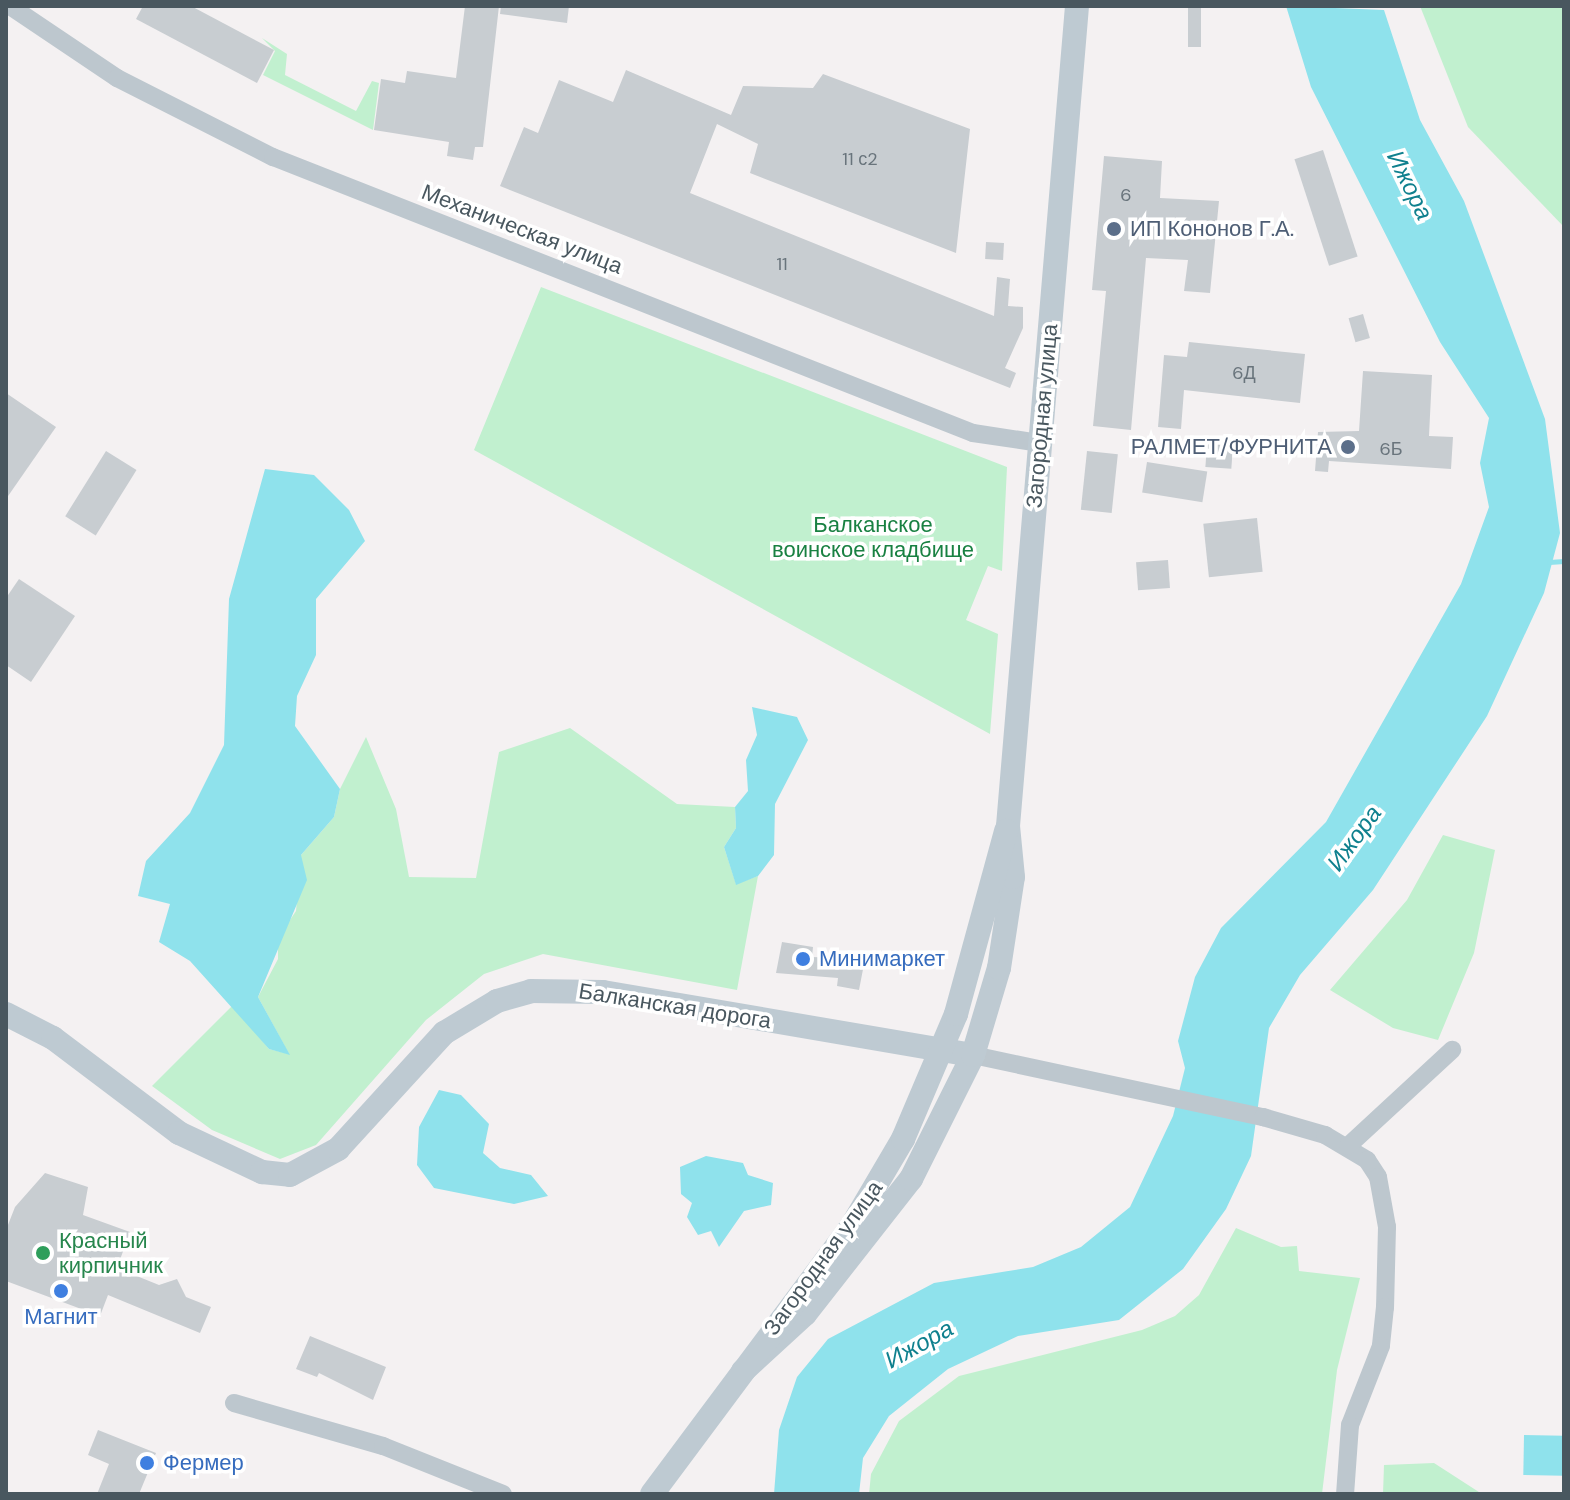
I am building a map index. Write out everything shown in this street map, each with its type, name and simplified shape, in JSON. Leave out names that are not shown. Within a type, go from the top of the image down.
[{"type":"main road","name":"Загородная улица","points":[[743,1371],[805,1314],[889,1212],[930,1148],[973,1055],[1010,913],[1008,826],[1077,6]]},
{"type":"main road","name":"Загородная улица","points":[[652,1494],[873,1194],[944,1049],[1008,826]]},
{"type":"main road","name":"Балканская дорога","points":[[6,1014],[53,1038],[179,1133],[262,1172],[290,1175],[338,1149],[444,1033],[497,1001],[531,991],[603,992],[973,1055]]},
{"type":"street","name":"Механическая улица","points":[[10,6],[117,78],[273,157],[973,433],[1040,443]]},
{"type":"street","points":[[1345,1494],[1350,1425],[1381,1346],[1387,1227],[1378,1177],[1348,1146],[1452,1050]]},
{"type":"street","name":"Балканская дорога","points":[[973,1055],[1263,1117],[1348,1146]]},
{"type":"street","points":[[234,1403],[383,1446],[503,1494]]},
{"type":"green space","points":[[1420,6],[1564,6],[1564,227],[1468,127]]},
{"type":"green space","points":[[262,38],[287,54],[285,75],[356,111],[372,81],[379,83],[373,130],[263,75],[275,51]]},
{"type":"green space","name":"Балканское воинское кладбище","points":[[541,287],[1007,467],[1002,571],[988,566],[966,620],[998,634],[990,734],[474,450]]},
{"type":"green space","points":[[570,728],[677,804],[735,807],[736,828],[724,847],[736,884],[758,876],[737,990],[543,954],[484,974],[426,1020],[316,1145],[280,1159],[212,1130],[152,1086],[233,1005],[269,1049],[289,1054],[258,997],[278,959],[278,938],[296,911],[301,855],[334,817],[340,789],[366,737],[396,809],[409,877],[476,878],[499,752]]},
{"type":"green space","points":[[1443,835],[1495,850],[1474,953],[1438,1040],[1393,1028],[1330,990],[1407,900]]},
{"type":"green space","points":[[1236,1228],[1281,1247],[1297,1246],[1299,1271],[1360,1278],[1337,1370],[1322,1494],[869,1494],[871,1474],[899,1421],[959,1376],[1142,1330],[1175,1316],[1199,1295]]},
{"type":"green space","points":[[1434,1463],[1482,1494],[1383,1494],[1384,1465]]},
{"type":"water","name":"Ижора","points":[[1286,6],[1384,10],[1420,120],[1464,201],[1545,419],[1560,533],[1544,593],[1487,716],[1373,890],[1300,975],[1269,1028],[1251,1156],[1226,1209],[1183,1269],[1119,1320],[1018,1336],[948,1369],[889,1416],[863,1458],[859,1494],[774,1494],[779,1430],[797,1377],[828,1339],[934,1283],[1033,1267],[1081,1247],[1130,1207],[1173,1116],[1185,1068],[1178,1041],[1195,977],[1221,928],[1326,822],[1461,584],[1489,507],[1480,463],[1489,418],[1440,342],[1311,87]]},
{"type":"water","points":[[265,469],[314,475],[349,510],[365,541],[316,599],[316,655],[297,696],[295,726],[340,789],[334,817],[301,855],[307,880],[258,997],[290,1055],[269,1049],[190,961],[159,942],[170,904],[138,896],[146,861],[190,813],[224,745],[229,599]]},
{"type":"water","points":[[752,707],[797,717],[808,740],[775,804],[774,855],[758,876],[736,885],[724,847],[736,828],[735,807],[748,791],[746,760],[757,735]]},
{"type":"water","points":[[439,1090],[461,1095],[489,1124],[483,1153],[500,1168],[531,1175],[548,1196],[514,1204],[434,1188],[417,1165],[419,1127]]},
{"type":"water","points":[[706,1156],[743,1163],[748,1175],[773,1183],[771,1205],[744,1211],[719,1247],[711,1231],[698,1235],[687,1217],[692,1203],[681,1194],[680,1167]]},
{"type":"water","points":[[1524,1435],[1564,1436],[1563,1476],[1523,1475]]},
{"type":"building","points":[[143,6],[191,6],[274,50],[257,83],[136,19]]},
{"type":"building","points":[[465,6],[499,6],[483,147],[475,147],[473,160],[447,156],[449,142],[374,130],[381,79],[405,83],[407,71],[456,78]]},
{"type":"building","points":[[501,6],[569,6],[567,23],[500,14]]},
{"type":"building","points":[[1188,6],[1201,6],[1201,47],[1188,47]]},
{"type":"building","points":[[626,70],[731,115],[743,86],[813,88],[823,74],[970,129],[956,253],[750,173],[758,144],[717,124],[690,193],[994,316],[997,277],[1010,279],[1008,306],[1023,307],[1023,328],[1005,368],[1016,373],[1010,388],[500,186],[524,127],[538,133],[559,80],[613,102]]},
{"type":"building","points":[[1323,150],[1358,257],[1329,266],[1294,159]]},
{"type":"building","points":[[1104,156],[1162,161],[1160,198],[1219,201],[1210,293],[1184,291],[1188,260],[1146,258],[1131,430],[1093,426],[1106,291],[1092,290]]},
{"type":"building","points":[[986,242],[1004,243],[1003,260],[985,259]]},
{"type":"building","points":[[1363,314],[1370,338],[1355,342],[1349,318]]},
{"type":"building","points":[[1189,342],[1305,354],[1300,403],[1184,390],[1181,429],[1158,427],[1164,355],[1187,357]]},
{"type":"building","points":[[1363,371],[1432,375],[1429,436],[1453,437],[1451,469],[1329,461],[1328,472],[1315,471],[1318,432],[1359,431]]},
{"type":"building","points":[[6,393],[56,427],[6,499]]},
{"type":"building","points":[[1207,444],[1233,446],[1231,469],[1205,467]]},
{"type":"building","points":[[106,451],[137,470],[96,535],[65,516]]},
{"type":"building","points":[[1087,451],[1118,454],[1112,513],[1081,510]]},
{"type":"building","points":[[1147,462],[1207,472],[1202,502],[1142,493]]},
{"type":"building","points":[[1257,518],[1263,572],[1209,577],[1203,524]]},
{"type":"building","points":[[1168,560],[1170,588],[1138,590],[1136,562]]},
{"type":"building","points":[[19,579],[75,616],[31,682],[6,665],[6,598]]},
{"type":"building","points":[[782,942],[813,947],[812,957],[865,959],[859,990],[837,986],[838,978],[776,973]]},
{"type":"building","name":"Красный кирпичник","points":[[45,1173],[88,1187],[83,1215],[130,1232],[117,1268],[159,1285],[177,1279],[186,1297],[211,1307],[200,1333],[108,1295],[100,1316],[6,1281],[6,1230],[15,1207]]},
{"type":"building","points":[[310,1336],[386,1367],[373,1400],[319,1373],[317,1377],[296,1369]]},
{"type":"building","points":[[98,1430],[156,1453],[139,1494],[97,1494],[109,1464],[88,1455]]},
{"type":"waterway","points":[[1549,562],[1564,561]]},
{"type":"place","name":"ИП Кононов Г.А.","points":[[1114,229]]},
{"type":"place","name":"РАЛМЕТ/ФУРНИТА","points":[[1348,447]]},
{"type":"place","name":"Минимаркет","points":[[803,959]]},
{"type":"place","name":"Красный кирпичник","points":[[43,1253]]},
{"type":"place","name":"Магнит","points":[[61,1291]]},
{"type":"place","name":"Фермер","points":[[147,1463]]}]
